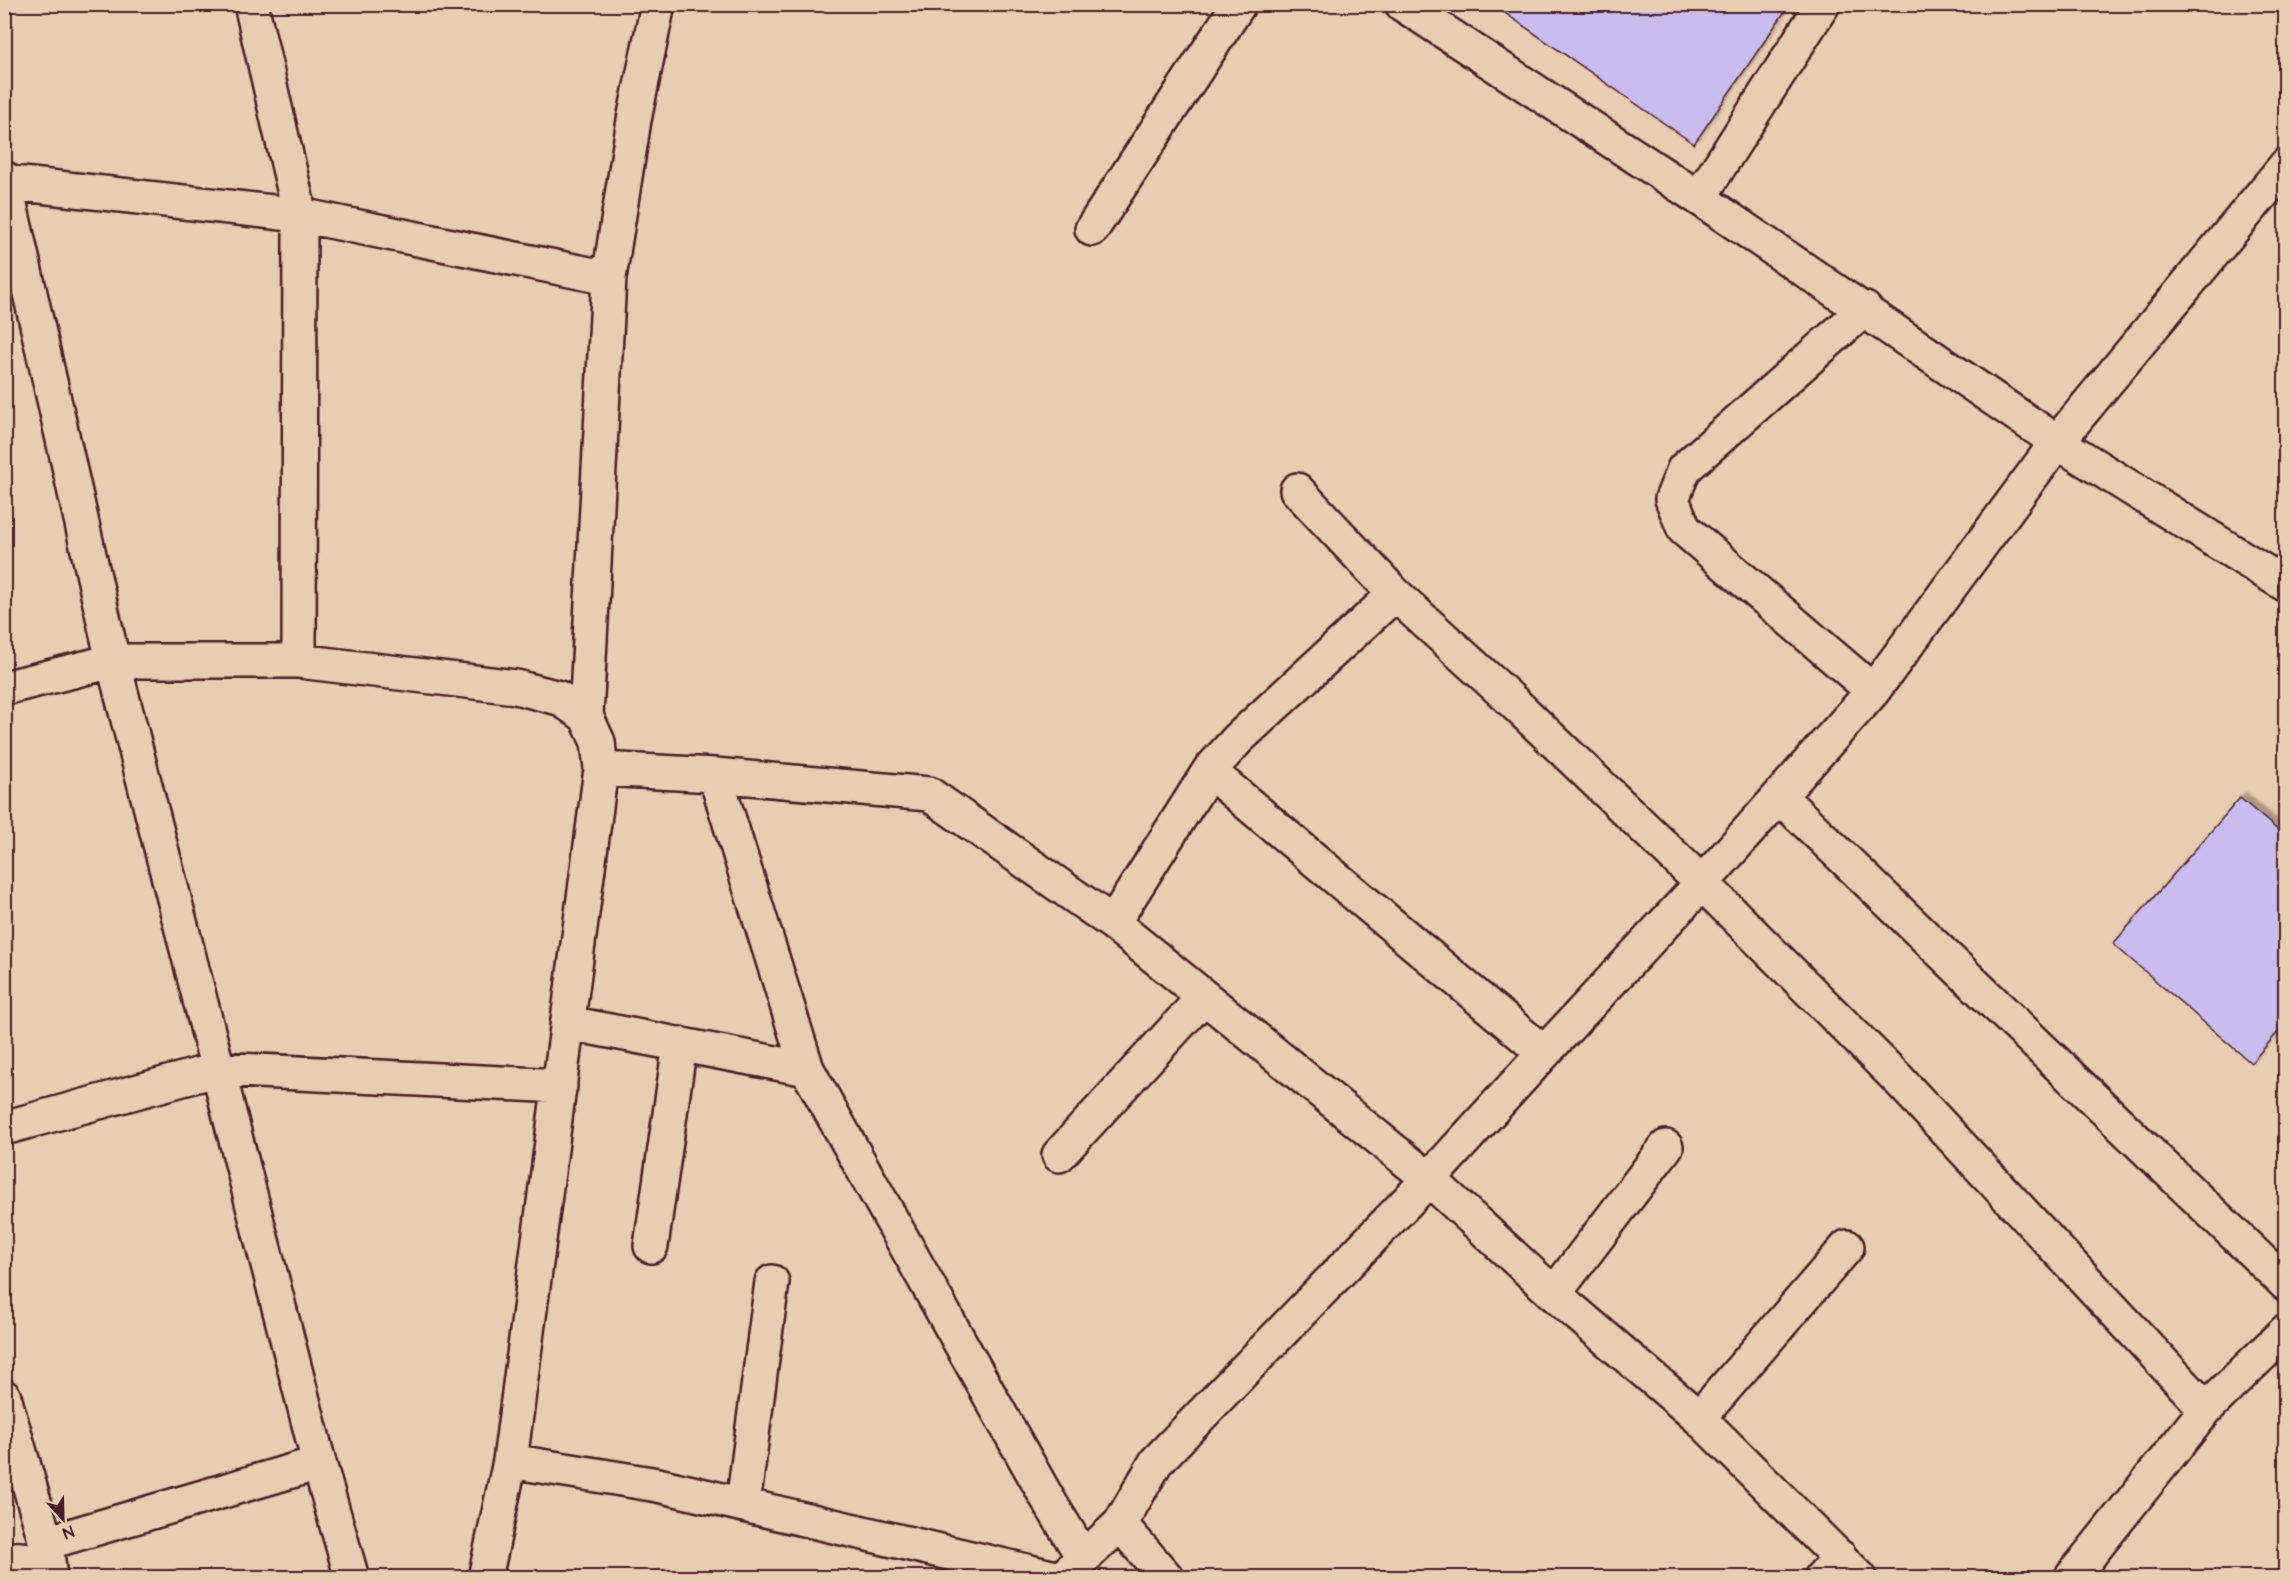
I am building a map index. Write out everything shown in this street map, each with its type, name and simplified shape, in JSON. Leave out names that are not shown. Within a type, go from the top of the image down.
[{"type":"street","points":[[250,4],[300,215],[299,661]]},
{"type":"street","points":[[485,1578],[510,1461],[601,769],[598,742],[586,716],[609,278],[634,120],[658,4]]},
{"type":"street","points":[[1092,229],[1239,4]]},
{"type":"street","points":[[1402,4],[1699,198],[2058,442],[2286,585]]},
{"type":"street","points":[[1699,198],[1823,4]]},
{"type":"street","points":[[716,775],[807,1069],[1046,1496],[1073,1567],[1120,1524],[1156,1462],[1429,1179],[1702,884],[1873,691],[2058,442],[2286,165]]},
{"type":"street","points":[[352,1578],[319,1463],[113,661],[5,181],[300,215],[609,278]]},
{"type":"street","points":[[1865,309],[1684,469],[1672,499],[1684,529],[1873,691]]},
{"type":"street","points":[[1297,490],[1395,594],[1508,698],[1702,884],[1898,1079],[2206,1409]]},
{"type":"street","points":[[1113,923],[1209,771],[1238,739],[1395,594]]},
{"type":"street","points":[[4,688],[113,661],[299,661],[516,687],[559,698],[586,716]]},
{"type":"street","points":[[601,769],[716,775],[929,794],[1113,923],[1429,1179],[1554,1294],[1699,1418],[1840,1571]]},
{"type":"street","points":[[1209,771],[1544,1053]]},
{"type":"street","points":[[1780,797],[2286,1284]]},
{"type":"street","points":[[1059,1155],[1204,997]]},
{"type":"street","points":[[567,1023],[807,1069]]},
{"type":"street","points":[[651,1246],[680,1044]]},
{"type":"street","points":[[4,1128],[219,1069],[560,1086]]},
{"type":"street","points":[[1554,1294],[1666,1147]]},
{"type":"street","points":[[1699,1418],[1846,1246]]},
{"type":"street","points":[[742,1504],[772,1282]]},
{"type":"street","points":[[2071,1578],[2206,1409],[2286,1331]]},
{"type":"street","points":[[4,1398],[46,1543],[50,1578]]},
{"type":"street","points":[[510,1461],[658,1485],[1056,1578]]},
{"type":"street","points":[[46,1543],[319,1463]]},
{"type":"street","points":[[1120,1524],[1167,1578]]},
{"type":"street","points":[[4,1562],[23,1559],[34,1562],[50,1578]]},
{"type":"building","points":[[1492,4],[1790,4],[1694,144]]},
{"type":"building","points":[[2240,798],[2286,837],[2286,1023],[2251,1063],[2113,944]]}]
